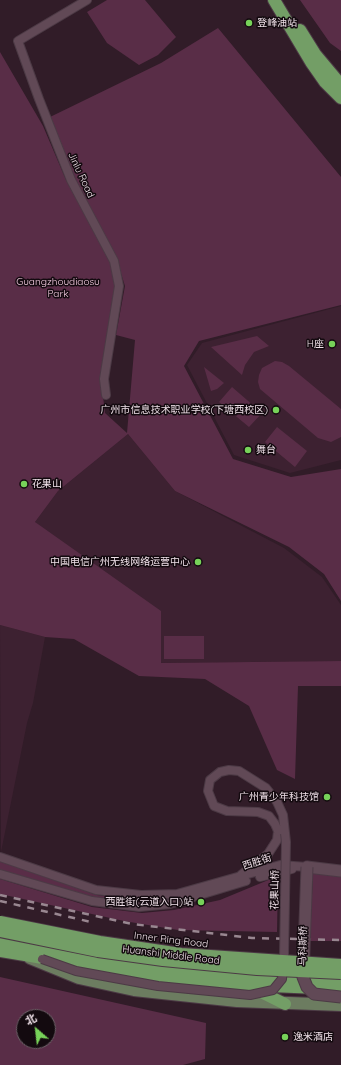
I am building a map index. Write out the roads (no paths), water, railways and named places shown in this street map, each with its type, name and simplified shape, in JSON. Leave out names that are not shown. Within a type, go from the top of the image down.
[{"type":"highway","points":[[274,0],[311,62],[325,82],[341,98]]},
{"type":"highway","points":[[284,0],[315,54],[341,85]]},
{"type":"highway","name":"Inner Ring Road","points":[[0,922],[67,936],[181,954],[341,965]]},
{"type":"highway","points":[[0,926],[100,945],[178,956],[256,964],[341,969]]},
{"type":"highway","name":"Inner Ring Road","points":[[0,931],[98,951],[163,960],[257,969],[341,973]]},
{"type":"highway","name":"Huanshi Middle Road","points":[[0,939],[70,953],[150,965],[238,974],[341,979]]},
{"type":"highway","points":[[0,951],[126,972],[248,985],[341,989]]},
{"type":"highway","points":[[248,985],[284,1004]]},
{"type":"main road","points":[[27,956],[79,978],[113,986],[177,996],[284,1004],[341,1005]]},
{"type":"street","name":"Jinlu Road","points":[[88,0],[18,41],[71,180],[114,261],[119,286],[104,379],[106,395]]},
{"type":"street","name":"花果山桥","points":[[42,959],[76,971],[158,986],[250,994],[273,990],[282,979],[283,964],[286,842],[283,815],[277,802],[266,788],[239,771],[229,770],[220,772],[210,780],[208,791],[214,806],[227,811],[258,812],[268,816],[275,824],[278,831],[277,840],[268,854],[237,878]]},
{"type":"street","name":"西胜街","points":[[0,857],[96,890],[141,895],[177,894],[281,865],[307,867]]},
{"type":"street","name":"西胜街","points":[[0,874],[92,901],[147,906],[170,904],[272,873],[307,867]]},
{"type":"street","points":[[307,867],[341,871]]},
{"type":"street","name":"马科斯桥","points":[[307,867],[303,977],[307,987],[314,994],[341,997]]},
{"type":"railway","points":[[0,895],[132,924],[252,938],[341,940]]},
{"type":"railway","points":[[0,901],[91,922]]},
{"type":"place","name":"登峰油站","points":[[249,23]]},
{"type":"place","name":"H座","points":[[332,344]]},
{"type":"place","name":"广州市信息技术职业学校(下塘西校区)","points":[[276,410]]},
{"type":"place","name":"舞台","points":[[248,450]]},
{"type":"place","name":"花果山","points":[[24,484]]},
{"type":"place","name":"中国电信广州无线网络运营中心","points":[[198,562]]},
{"type":"place","name":"广州青少年科技馆","points":[[327,797]]},
{"type":"place","name":"西胜街(云道入口)站","points":[[201,902]]},
{"type":"place","name":"逸米酒店","points":[[285,1037]]},
{"type":"park label","name":"Guangzhoudiaosu Park","points":[[58,288]]}]
